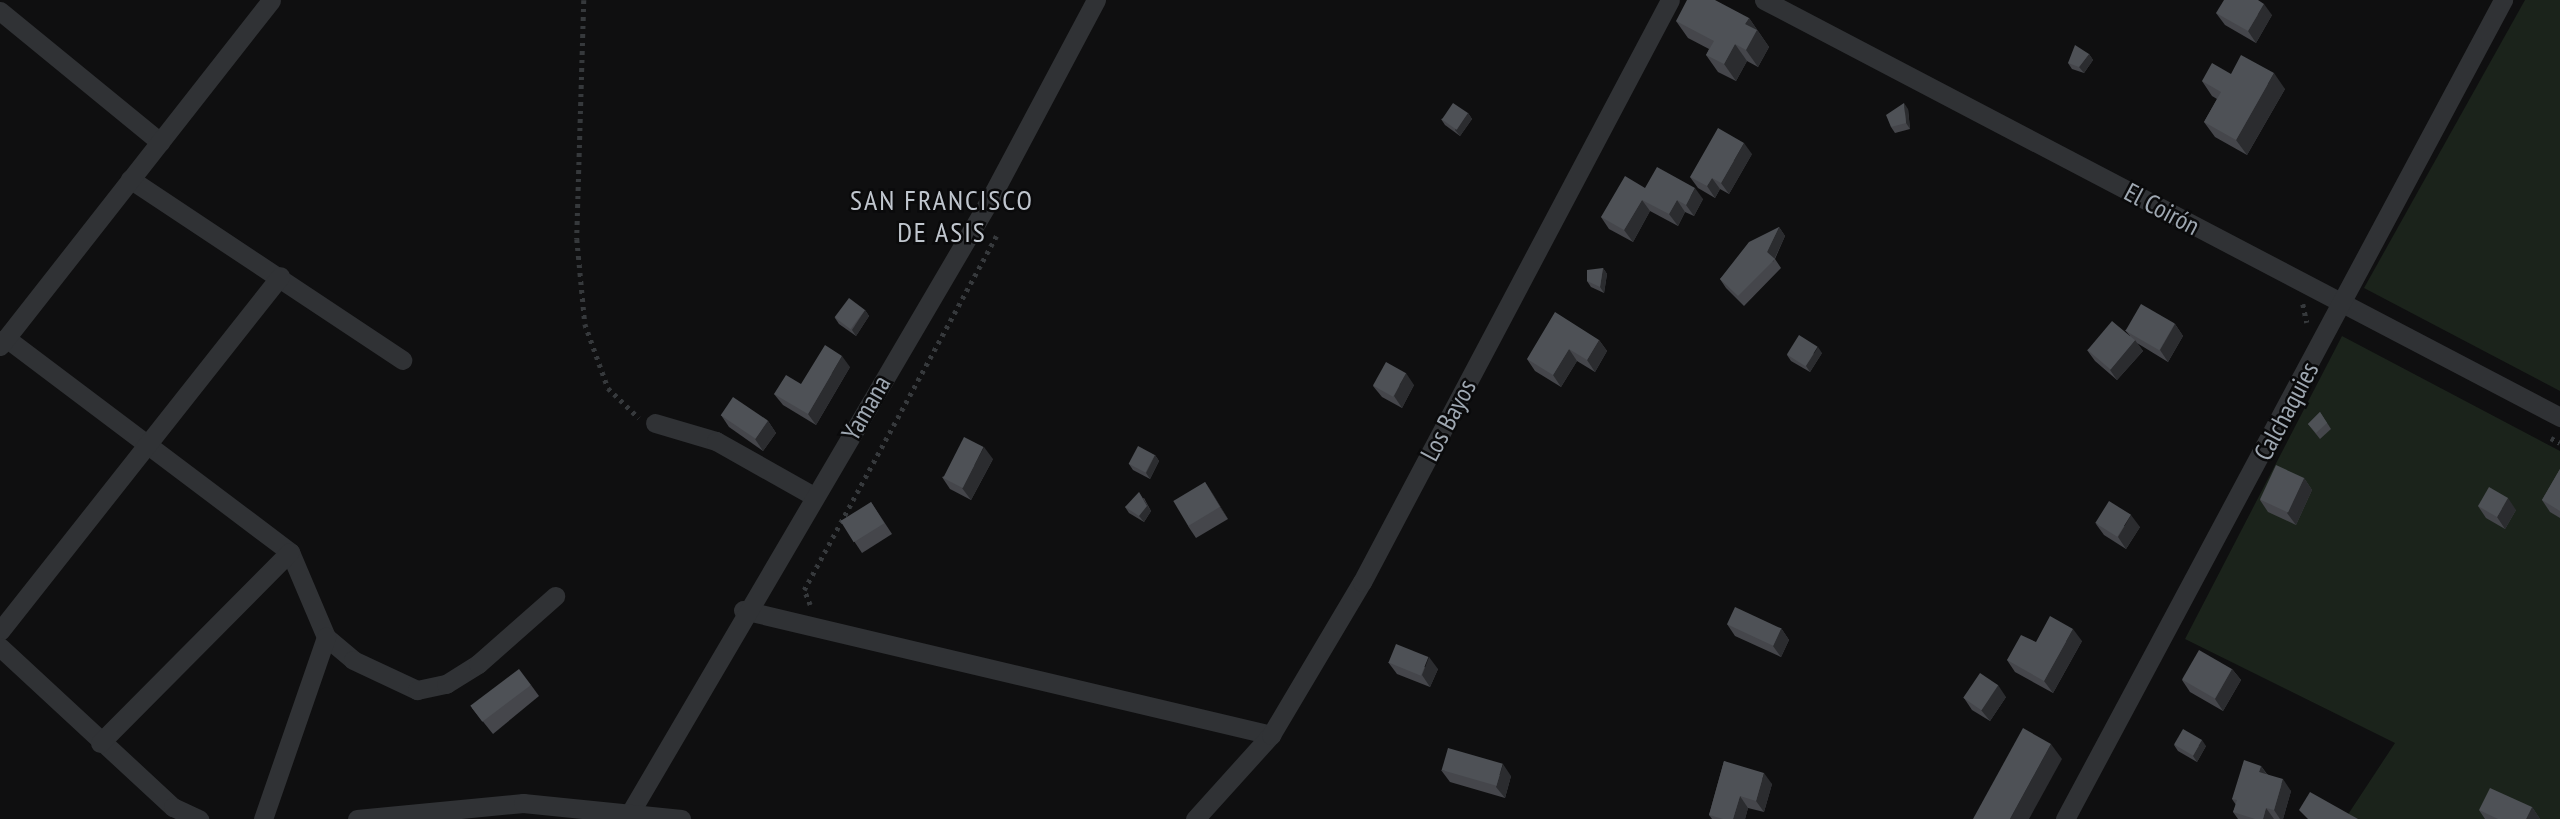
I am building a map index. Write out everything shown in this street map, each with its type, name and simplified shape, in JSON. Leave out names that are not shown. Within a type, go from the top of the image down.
[{"type":"street","points":[[271,0],[3,342],[290,552],[326,637],[353,660],[416,690],[446,684],[478,664],[555,596]]},
{"type":"street","name":"Yamana","points":[[630,813],[743,610],[989,201],[1096,0]]},
{"type":"street","name":"Los Bayos","points":[[1195,819],[1271,735],[1362,582],[1670,0]]},
{"type":"street","name":"El Coirón","points":[[1764,0],[2560,417]]},
{"type":"street","name":"Calchaquies","points":[[2065,819],[2343,304],[2503,0]]},
{"type":"street","points":[[0,11],[160,142]]},
{"type":"street","points":[[130,179],[281,276],[402,360]]},
{"type":"street","points":[[0,631],[148,449],[281,276]]},
{"type":"street","points":[[655,423],[716,441],[812,495]]},
{"type":"street","points":[[100,743],[290,552]]},
{"type":"street","points":[[743,610],[1271,735]]},
{"type":"street","points":[[263,819],[326,637]]},
{"type":"street","points":[[0,647],[100,743],[173,807],[199,819]]},
{"type":"street","points":[[357,819],[486,804],[681,819]]},
{"type":"path","points":[[584,0],[577,239],[585,324],[608,388],[629,415],[655,423]]},
{"type":"path","points":[[813,613],[804,590],[997,233]]},
{"type":"path","points":[[2300,290],[2311,336]]},
{"type":"shaded area","points":[[2525,0],[2560,0],[2560,391],[2364,288]]},
{"type":"shaded area","points":[[2342,336],[2560,451],[2560,819],[2345,819],[2395,743],[2185,639]]},
{"type":"building","points":[[1687,0],[1715,0],[1749,18],[1745,24],[1757,30],[1746,50],[1735,44],[1724,64],[1706,55],[1714,41],[1676,21]]},
{"type":"building","points":[[2224,0],[2258,0],[2264,4],[2248,31],[2216,13]]},
{"type":"building","points":[[2075,45],[2089,54],[2079,67],[2068,63]]},
{"type":"building","points":[[2241,55],[2274,73],[2236,140],[2204,122],[2221,92],[2202,81],[2212,63],[2231,74]]},
{"type":"building","points":[[1453,103],[1468,113],[1457,130],[1442,120]]},
{"type":"building","points":[[1904,103],[1906,123],[1891,127],[1886,115]]},
{"type":"building","points":[[1718,128],[1744,143],[1721,183],[1712,178],[1707,186],[1690,177]]},
{"type":"building","points":[[1657,167],[1695,188],[1686,205],[1677,200],[1669,214],[1642,200],[1624,230],[1601,217],[1625,176],[1645,188]]},
{"type":"building","points":[[1779,227],[1767,252],[1775,259],[1738,296],[1720,279],[1749,242]]},
{"type":"building","points":[[1603,268],[1600,287],[1587,281],[1587,270]]},
{"type":"building","points":[[849,298],[865,310],[851,329],[835,317]]},
{"type":"building","points":[[2141,304],[2175,324],[2159,350],[2126,331]]},
{"type":"building","points":[[1555,312],[1599,340],[1587,360],[1569,349],[1553,375],[1527,359]]},
{"type":"building","points":[[2112,321],[2135,340],[2111,369],[2088,350]]},
{"type":"building","points":[[1799,335],[1818,347],[1805,366],[1787,355]]},
{"type":"building","points":[[825,345],[842,356],[808,414],[774,394],[786,375],[801,384]]},
{"type":"building","points":[[1386,362],[1406,373],[1393,397],[1373,386]]},
{"type":"building","points":[[733,397],[768,420],[756,439],[721,415]]},
{"type":"building","points":[[2320,412],[2327,423],[2316,433],[2308,424]]},
{"type":"building","points":[[964,437],[984,447],[963,488],[943,478]]},
{"type":"building","points":[[1138,446],[1155,455],[1145,473],[1129,464]]},
{"type":"building","points":[[2276,465],[2304,478],[2288,513],[2260,499]]},
{"type":"building","points":[[2560,469],[2560,511],[2542,500]]},
{"type":"building","points":[[1205,482],[1220,507],[1188,526],[1173,501]]},
{"type":"building","points":[[2489,487],[2508,498],[2497,517],[2478,506]]},
{"type":"building","points":[[1139,492],[1147,506],[1139,516],[1125,507]]},
{"type":"building","points":[[2109,501],[2131,515],[2117,537],[2095,523]]},
{"type":"building","points":[[871,502],[884,523],[854,542],[840,521]]},
{"type":"building","points":[[1735,607],[1781,629],[1773,646],[1727,624]]},
{"type":"building","points":[[2050,616],[2073,629],[2044,681],[2007,660],[2021,635],[2036,642]]},
{"type":"building","points":[[1396,644],[1428,657],[1421,676],[1389,663]]},
{"type":"building","points":[[2199,650],[2232,669],[2215,698],[2182,679]]},
{"type":"building","points":[[519,669],[531,685],[482,722],[470,706]]},
{"type":"building","points":[[1980,673],[1998,685],[1981,710],[1963,698]]},
{"type":"building","points":[[2023,728],[2051,744],[2010,819],[1973,819]]},
{"type":"building","points":[[2183,729],[2202,740],[2193,756],[2174,745]]},
{"type":"building","points":[[1448,748],[1503,764],[1496,786],[1442,770]]},
{"type":"building","points":[[2244,760],[2261,766],[2259,772],[2283,779],[2274,810],[2266,808],[2263,819],[2233,812],[2237,800],[2232,799]]},
{"type":"building","points":[[1724,761],[1764,773],[1756,801],[1740,796],[1733,819],[1709,815]]},
{"type":"building","points":[[2490,788],[2532,807],[2526,819],[2498,819],[2479,810]]},
{"type":"building","points":[[2310,792],[2358,819],[2308,819],[2299,810]]},
{"type":"district","name":"SAN FRANCISCO DE ASIS","points":[[942,216]]}]
